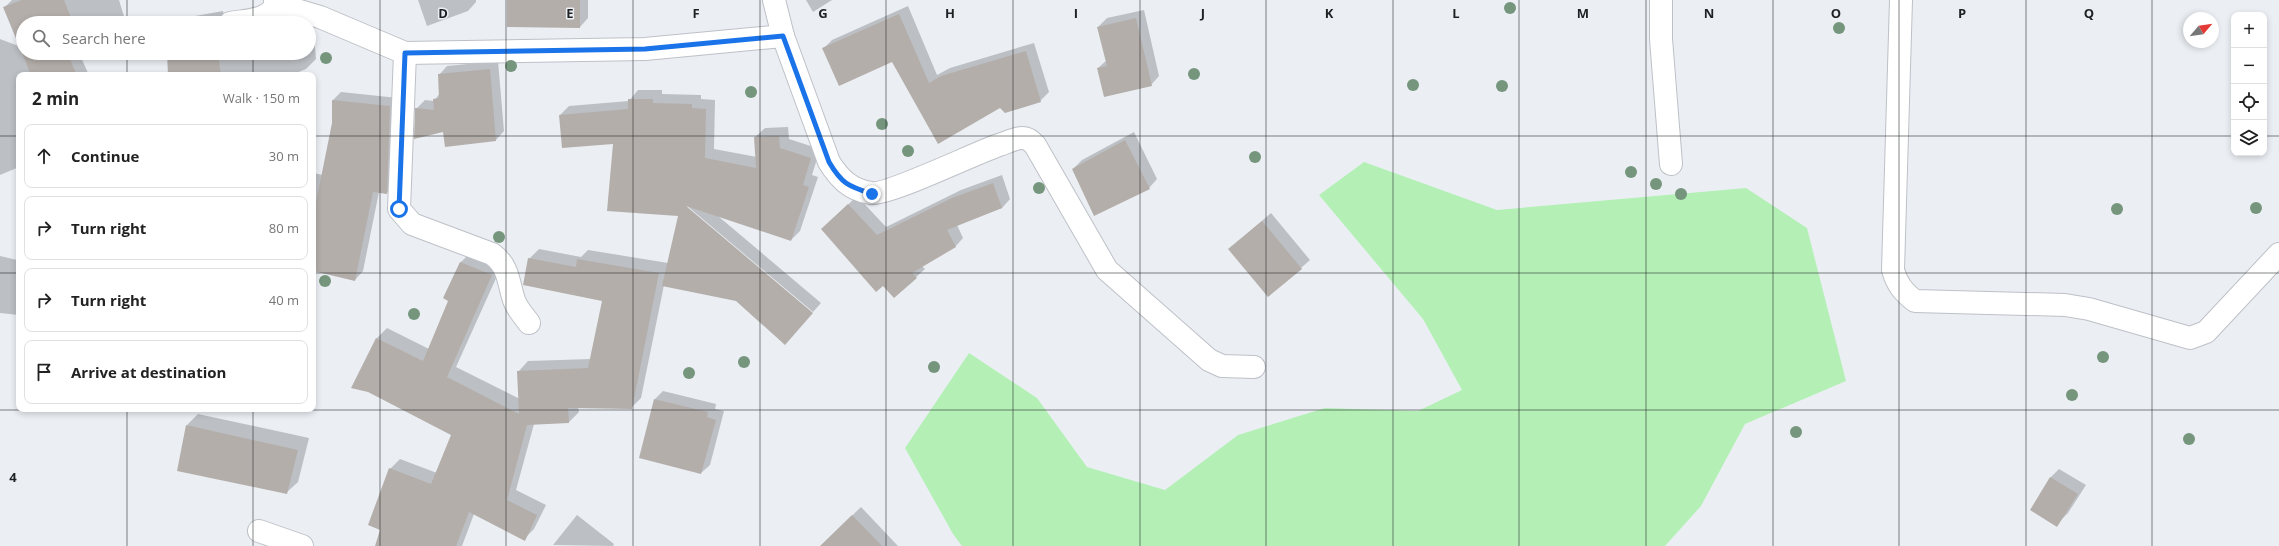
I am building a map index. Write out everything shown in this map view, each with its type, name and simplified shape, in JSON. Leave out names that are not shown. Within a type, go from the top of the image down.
[{"type":"street","points":[[774,0],[783,36],[829,162],[840,179],[855,188],[872,194],[891,189],[989,148],[1020,138],[1029,139],[1035,145],[1107,270],[1112,276],[1209,360],[1222,366],[1254,367]]},
{"type":"street","points":[[1661,0],[1661,39],[1670,164]]},
{"type":"street","points":[[1901,0],[1892,270],[1896,281],[1905,293],[1915,301],[2065,305],[2089,309],[2190,338],[2206,332],[2279,254]]},
{"type":"street","points":[[267,16],[273,12],[276,2],[320,17],[405,53],[645,49],[783,36]]},
{"type":"street","points":[[405,53],[399,209],[412,224],[492,254],[501,260],[506,269],[514,300],[529,324]]},
{"type":"street","points":[[259,531],[302,546]]},
{"type":"green space","points":[[1364,162],[1497,210],[1746,188],[1807,228],[1846,381],[1745,424],[1701,506],[1665,546],[962,546],[953,534],[905,448],[969,353],[1037,398],[1087,467],[1165,490],[1238,435],[1325,408],[1418,411],[1462,390],[1423,319],[1319,195]]},
{"type":"building","points":[[22,0],[64,0],[70,16],[16,16],[16,39],[3,7]]},
{"type":"building","points":[[507,0],[580,0],[580,28],[507,27]]},
{"type":"building","points":[[899,14],[929,83],[941,76],[1026,51],[1041,102],[1005,113],[1000,108],[938,144],[892,62],[839,86],[822,48]]},
{"type":"building","points":[[1136,18],[1152,86],[1104,97],[1097,68],[1107,66],[1097,27]]},
{"type":"building","points":[[25,60],[70,60],[76,72],[30,72]]},
{"type":"building","points":[[167,60],[219,60],[221,72],[168,72]]},
{"type":"building","points":[[490,69],[496,141],[445,147],[443,132],[414,139],[415,108],[434,110],[433,99],[439,98],[438,74]]},
{"type":"building","points":[[628,99],[653,99],[653,103],[692,104],[692,108],[706,109],[705,158],[756,168],[754,137],[779,136],[780,148],[811,158],[803,185],[809,187],[791,241],[686,206],[813,313],[785,345],[736,301],[662,286],[678,216],[607,211],[613,144],[562,148],[559,115],[628,109]]},
{"type":"building","points":[[332,100],[390,106],[387,194],[373,192],[355,281],[316,272],[316,202],[332,123]]},
{"type":"building","points":[[1125,140],[1150,189],[1094,216],[1072,169]]},
{"type":"building","points":[[993,183],[1002,208],[947,230],[956,247],[912,273],[917,278],[894,298],[883,286],[876,292],[821,229],[848,204],[877,235],[952,198]]},
{"type":"building","points":[[1262,221],[1302,269],[1268,297],[1228,249]]},
{"type":"building","points":[[528,258],[576,267],[577,259],[659,273],[632,409],[568,408],[569,423],[527,425],[507,500],[537,515],[525,541],[469,512],[456,546],[375,546],[380,530],[368,525],[389,468],[431,484],[451,435],[368,392],[351,388],[376,338],[423,361],[448,301],[443,298],[460,262],[492,275],[447,377],[519,414],[517,371],[588,368],[602,301],[523,285]]},
{"type":"building","points":[[654,399],[708,412],[707,417],[716,420],[701,474],[639,458]]},
{"type":"building","points":[[186,425],[298,450],[287,494],[177,471]]},
{"type":"building","points":[[2050,477],[2078,494],[2057,527],[2030,510]]},
{"type":"building","points":[[852,515],[882,546],[820,546]]},
{"type":"route","points":[[399,209],[405,53],[552,52],[645,49],[783,36],[829,162],[840,179],[855,188],[872,194]]}]
